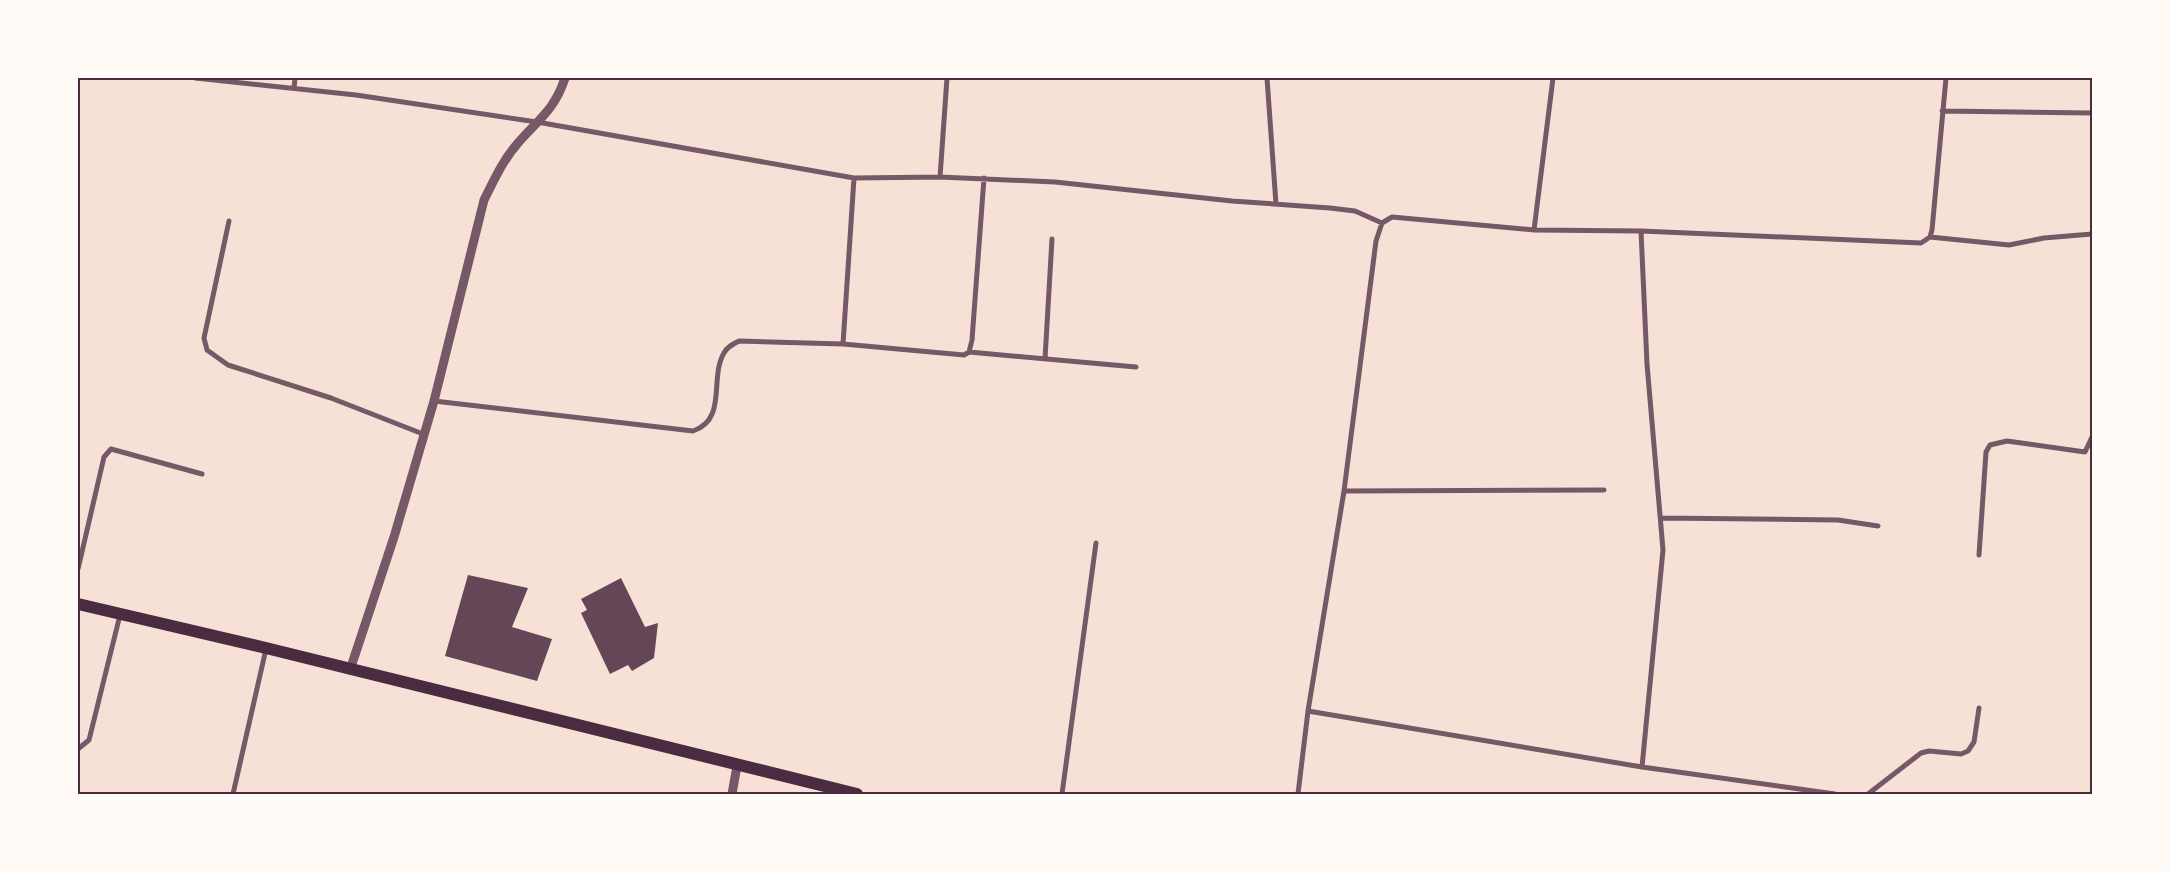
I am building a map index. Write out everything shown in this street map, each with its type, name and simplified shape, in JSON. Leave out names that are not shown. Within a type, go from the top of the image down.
[{"type":"main road","points":[[78,604],[266,648],[737,766],[857,794]]},
{"type":"street","points":[[195,78],[356,95],[537,122],[854,178],[984,178],[1355,211],[1382,223]]},
{"type":"street","points":[[294,88],[295,78]]},
{"type":"street","points":[[350,670],[394,537],[434,401],[484,200],[497,171],[517,144],[554,104],[565,78]]},
{"type":"street","points":[[940,177],[947,78]]},
{"type":"street","points":[[1267,78],[1276,204]]},
{"type":"street","points":[[1534,230],[1553,78]]},
{"type":"street","points":[[1930,237],[1946,78]]},
{"type":"street","points":[[1942,111],[2092,113]]},
{"type":"street","points":[[843,344],[854,178]]},
{"type":"street","points":[[970,352],[984,178]]},
{"type":"street","points":[[1298,794],[1308,711],[1344,491],[1376,241],[1382,223],[1392,217],[1534,230],[1641,231],[1905,244],[1921,243],[1930,237],[2009,245],[2044,238],[2092,234]]},
{"type":"street","points":[[229,221],[204,338],[207,350],[228,365],[331,398],[424,434]]},
{"type":"street","points":[[1641,231],[1647,364],[1664,550],[1642,767]]},
{"type":"street","points":[[1045,359],[1052,239]]},
{"type":"street","points":[[434,401],[693,431],[704,428],[711,419],[721,360],[729,347],[739,341],[843,344],[958,356],[970,352],[1136,367]]},
{"type":"street","points":[[1979,555],[1986,452],[1990,445],[2007,441],[2085,452],[2092,437]]},
{"type":"street","points":[[78,569],[104,457],[107,452],[112,449],[202,474]]},
{"type":"street","points":[[1344,491],[1604,490]]},
{"type":"street","points":[[1661,518],[1838,520],[1878,526]]},
{"type":"street","points":[[1062,794],[1073,728],[1096,543]]},
{"type":"street","points":[[78,749],[89,740],[120,614]]},
{"type":"street","points":[[233,794],[266,648]]},
{"type":"street","points":[[1868,794],[1921,753],[1929,750],[1960,754],[1968,750],[1974,742],[1979,708]]},
{"type":"street","points":[[1308,711],[1642,767],[1811,793],[1835,794]]},
{"type":"street","points":[[732,794],[737,766]]},
{"type":"building","points":[[468,575],[528,588],[512,627],[552,639],[537,681],[445,656]]},
{"type":"building","points":[[621,578],[645,627],[658,623],[654,658],[632,671],[628,665],[610,674],[581,613],[587,610],[581,599]]}]
